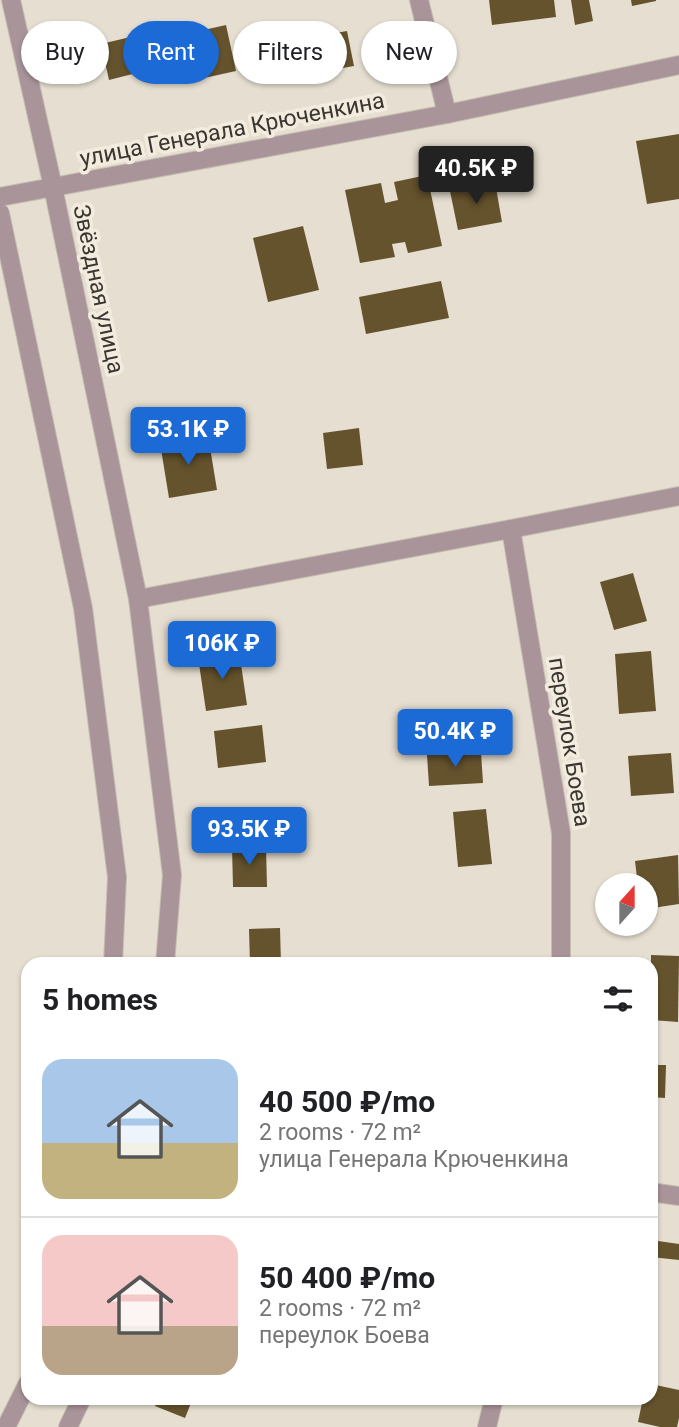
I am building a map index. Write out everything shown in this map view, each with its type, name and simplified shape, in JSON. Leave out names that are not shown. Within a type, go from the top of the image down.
[{"type":"street","name":"Звёздная улица","points":[[11,0],[53,187],[138,599],[172,875],[166,957]]},
{"type":"street","points":[[419,0],[447,114]]},
{"type":"street","name":"улица Генерала Крюченкина","points":[[0,197],[447,114],[679,65]]},
{"type":"street","points":[[0,213],[83,608],[117,877],[113,957]]},
{"type":"street","points":[[138,599],[679,496]]},
{"type":"street","name":"переулок Боева","points":[[511,529],[561,833],[561,957]]},
{"type":"street","points":[[658,1193],[679,1196]]},
{"type":"street","points":[[6,1427],[21,1398]]},
{"type":"street","points":[[68,1427],[79,1405]]},
{"type":"street","points":[[487,1427],[492,1405]]},
{"type":"building","points":[[489,0],[554,0],[556,17],[492,25]]},
{"type":"building","points":[[571,0],[589,0],[593,21],[575,25]]},
{"type":"building","points":[[631,0],[656,0],[656,1],[632,6]]},
{"type":"building","points":[[226,25],[233,57],[233,72],[219,75],[219,27]]},
{"type":"building","points":[[347,31],[354,66],[347,67]]},
{"type":"building","points":[[123,39],[123,76],[109,80],[109,42]]},
{"type":"building","points":[[679,134],[679,199],[647,204],[636,141]]},
{"type":"building","points":[[427,175],[442,246],[408,253],[405,242],[392,244],[395,257],[360,263],[345,190],[381,183],[385,203],[398,200],[394,182]]},
{"type":"building","points":[[495,182],[502,222],[458,230],[450,191]]},
{"type":"building","points":[[303,226],[319,290],[268,302],[253,238]]},
{"type":"building","points":[[441,281],[449,318],[366,334],[359,297]]},
{"type":"building","points":[[359,428],[363,465],[327,469],[323,433]]},
{"type":"building","points":[[208,435],[217,490],[169,498],[160,443]]},
{"type":"building","points":[[633,573],[647,621],[614,630],[600,582]]},
{"type":"building","points":[[239,651],[247,705],[206,711],[198,657]]},
{"type":"building","points":[[651,651],[656,711],[619,714],[615,654]]},
{"type":"building","points":[[262,725],[266,762],[218,768],[214,731]]},
{"type":"building","points":[[481,752],[483,783],[429,786],[427,755]]},
{"type":"building","points":[[671,753],[674,793],[631,796],[628,756]]},
{"type":"building","points":[[486,809],[492,864],[458,867],[453,812]]},
{"type":"building","points":[[232,847],[266,847],[267,887],[233,887]]},
{"type":"building","points":[[678,855],[679,904],[658,907],[658,873],[636,873],[635,861]]},
{"type":"building","points":[[280,928],[281,957],[250,957],[249,929]]},
{"type":"building","points":[[679,956],[678,1022],[658,1021],[658,957],[651,957]]},
{"type":"building","points":[[658,1065],[666,1065],[665,1098],[658,1098]]},
{"type":"building","points":[[658,1241],[679,1244],[679,1260],[658,1258]]},
{"type":"building","points":[[658,1386],[679,1390],[677,1427],[660,1427],[638,1422],[642,1405],[658,1405]]},
{"type":"building","points":[[156,1405],[190,1405],[185,1418]]}]
